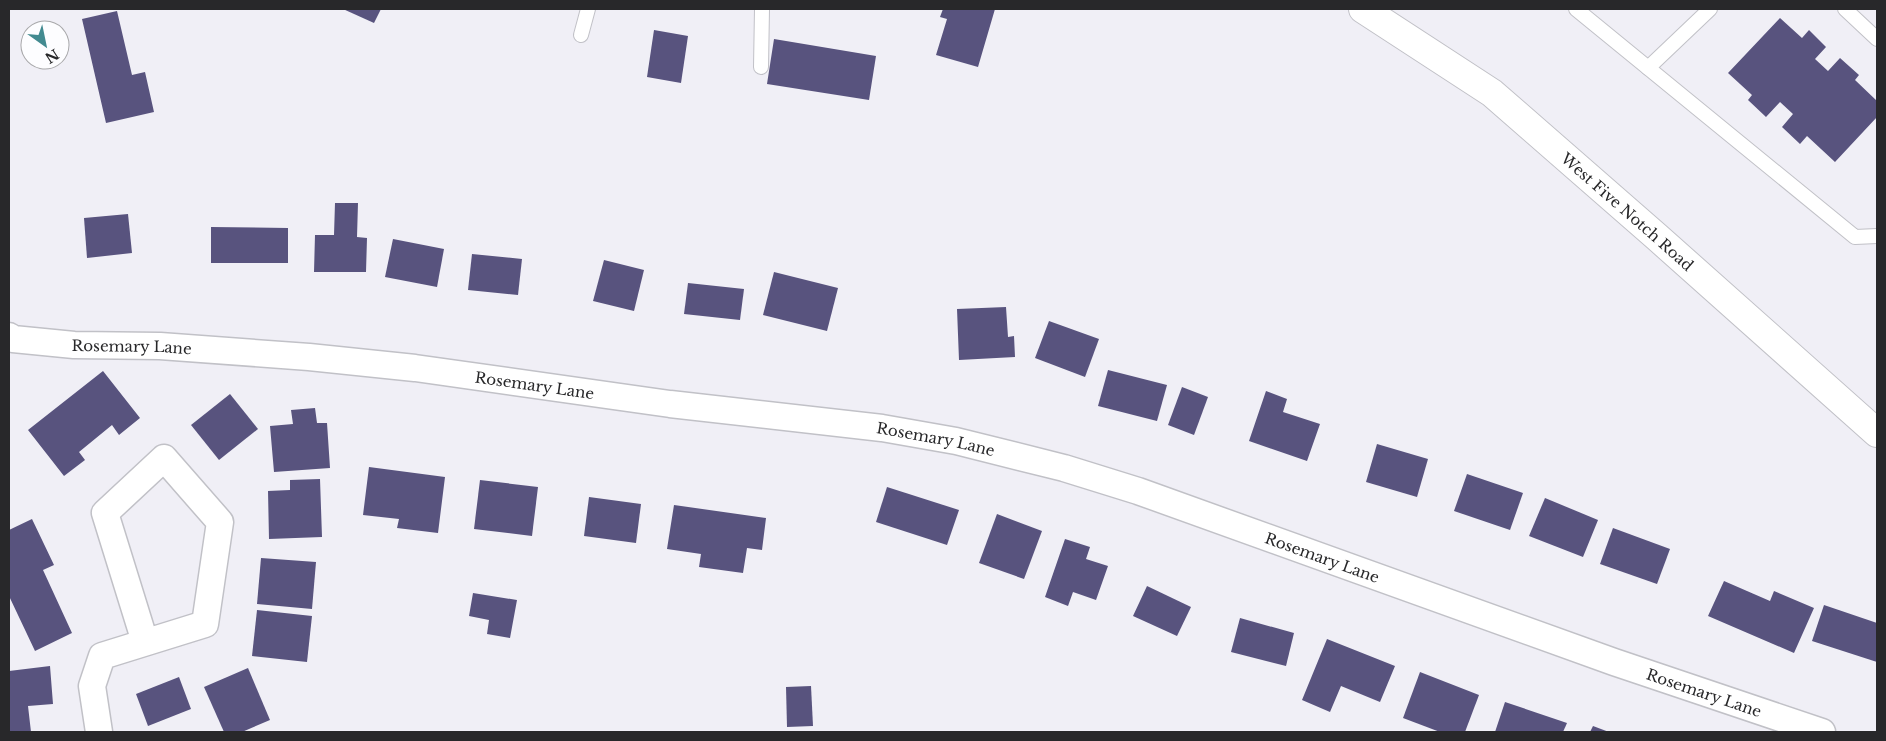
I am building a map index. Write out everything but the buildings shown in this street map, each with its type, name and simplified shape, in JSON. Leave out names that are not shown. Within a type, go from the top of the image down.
[{"type":"street","name":"West Five Notch Road","points":[[1363,9],[1492,93],[1877,433]]},
{"type":"street","name":"Rosemary Lane","points":[[9,336],[13,339],[74,345],[170,347],[310,357],[415,368],[670,404],[882,428],[956,441],[1064,468],[1138,491],[1614,662],[1822,732]]},
{"type":"street","points":[[99,732],[92,686],[102,656],[205,624],[220,522],[164,458],[105,513],[145,642]]},
{"type":"lane","points":[[581,35],[588,9]]},
{"type":"lane","points":[[761,67],[762,9]]},
{"type":"lane","points":[[1576,9],[1855,236],[1877,236]]},
{"type":"lane","points":[[1648,68],[1710,9]]},
{"type":"lane","points":[[1845,9],[1877,39]]}]
